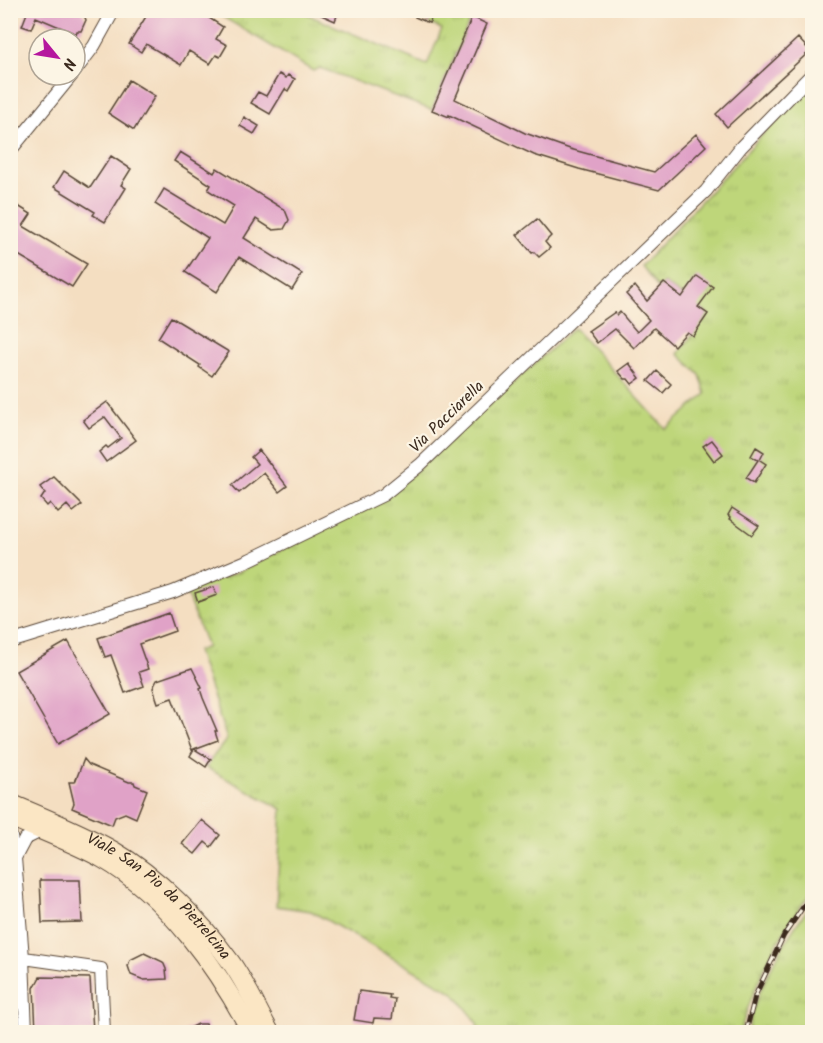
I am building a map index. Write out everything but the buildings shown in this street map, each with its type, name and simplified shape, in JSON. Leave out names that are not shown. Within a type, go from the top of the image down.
[{"type":"main road","name":"Viale San Pio da Pietrelcina","points":[[10,802],[113,850],[130,861],[168,893],[200,925],[231,962],[270,1032]]},
{"type":"main road","name":"Viale San Pio da Pietrelcina","points":[[10,817],[102,859],[127,875],[181,926],[205,957],[251,1032]]},
{"type":"street","points":[[87,55],[114,10]]},
{"type":"street","name":"Via Pacciarella","points":[[10,642],[174,592],[249,560],[383,495],[420,465],[706,191],[741,147],[813,74]]},
{"type":"street","points":[[10,151],[62,87]]},
{"type":"street","points":[[15,858],[25,839],[41,831]]},
{"type":"street","points":[[10,832],[15,858],[17,957],[26,1032]]},
{"type":"street","points":[[17,957],[101,969],[104,1032]]},
{"type":"green space","points":[[213,11],[302,11],[427,65],[442,29],[399,11],[474,11],[432,110],[320,68],[313,71]]},
{"type":"green space","points":[[812,81],[812,891],[788,925],[769,958],[740,1032],[478,1032],[477,1022],[454,993],[311,911],[276,906],[282,809],[205,767],[227,739],[197,651],[207,647],[185,590],[237,573],[390,494],[574,328],[666,429],[706,394],[700,375],[678,354],[708,314],[664,283],[658,288],[641,266]]},
{"type":"green space","points":[[812,903],[812,1032],[748,1032],[751,1016],[764,982],[792,931]]},
{"type":"railway","points":[[746,1032],[755,996],[784,935],[812,894]]}]
